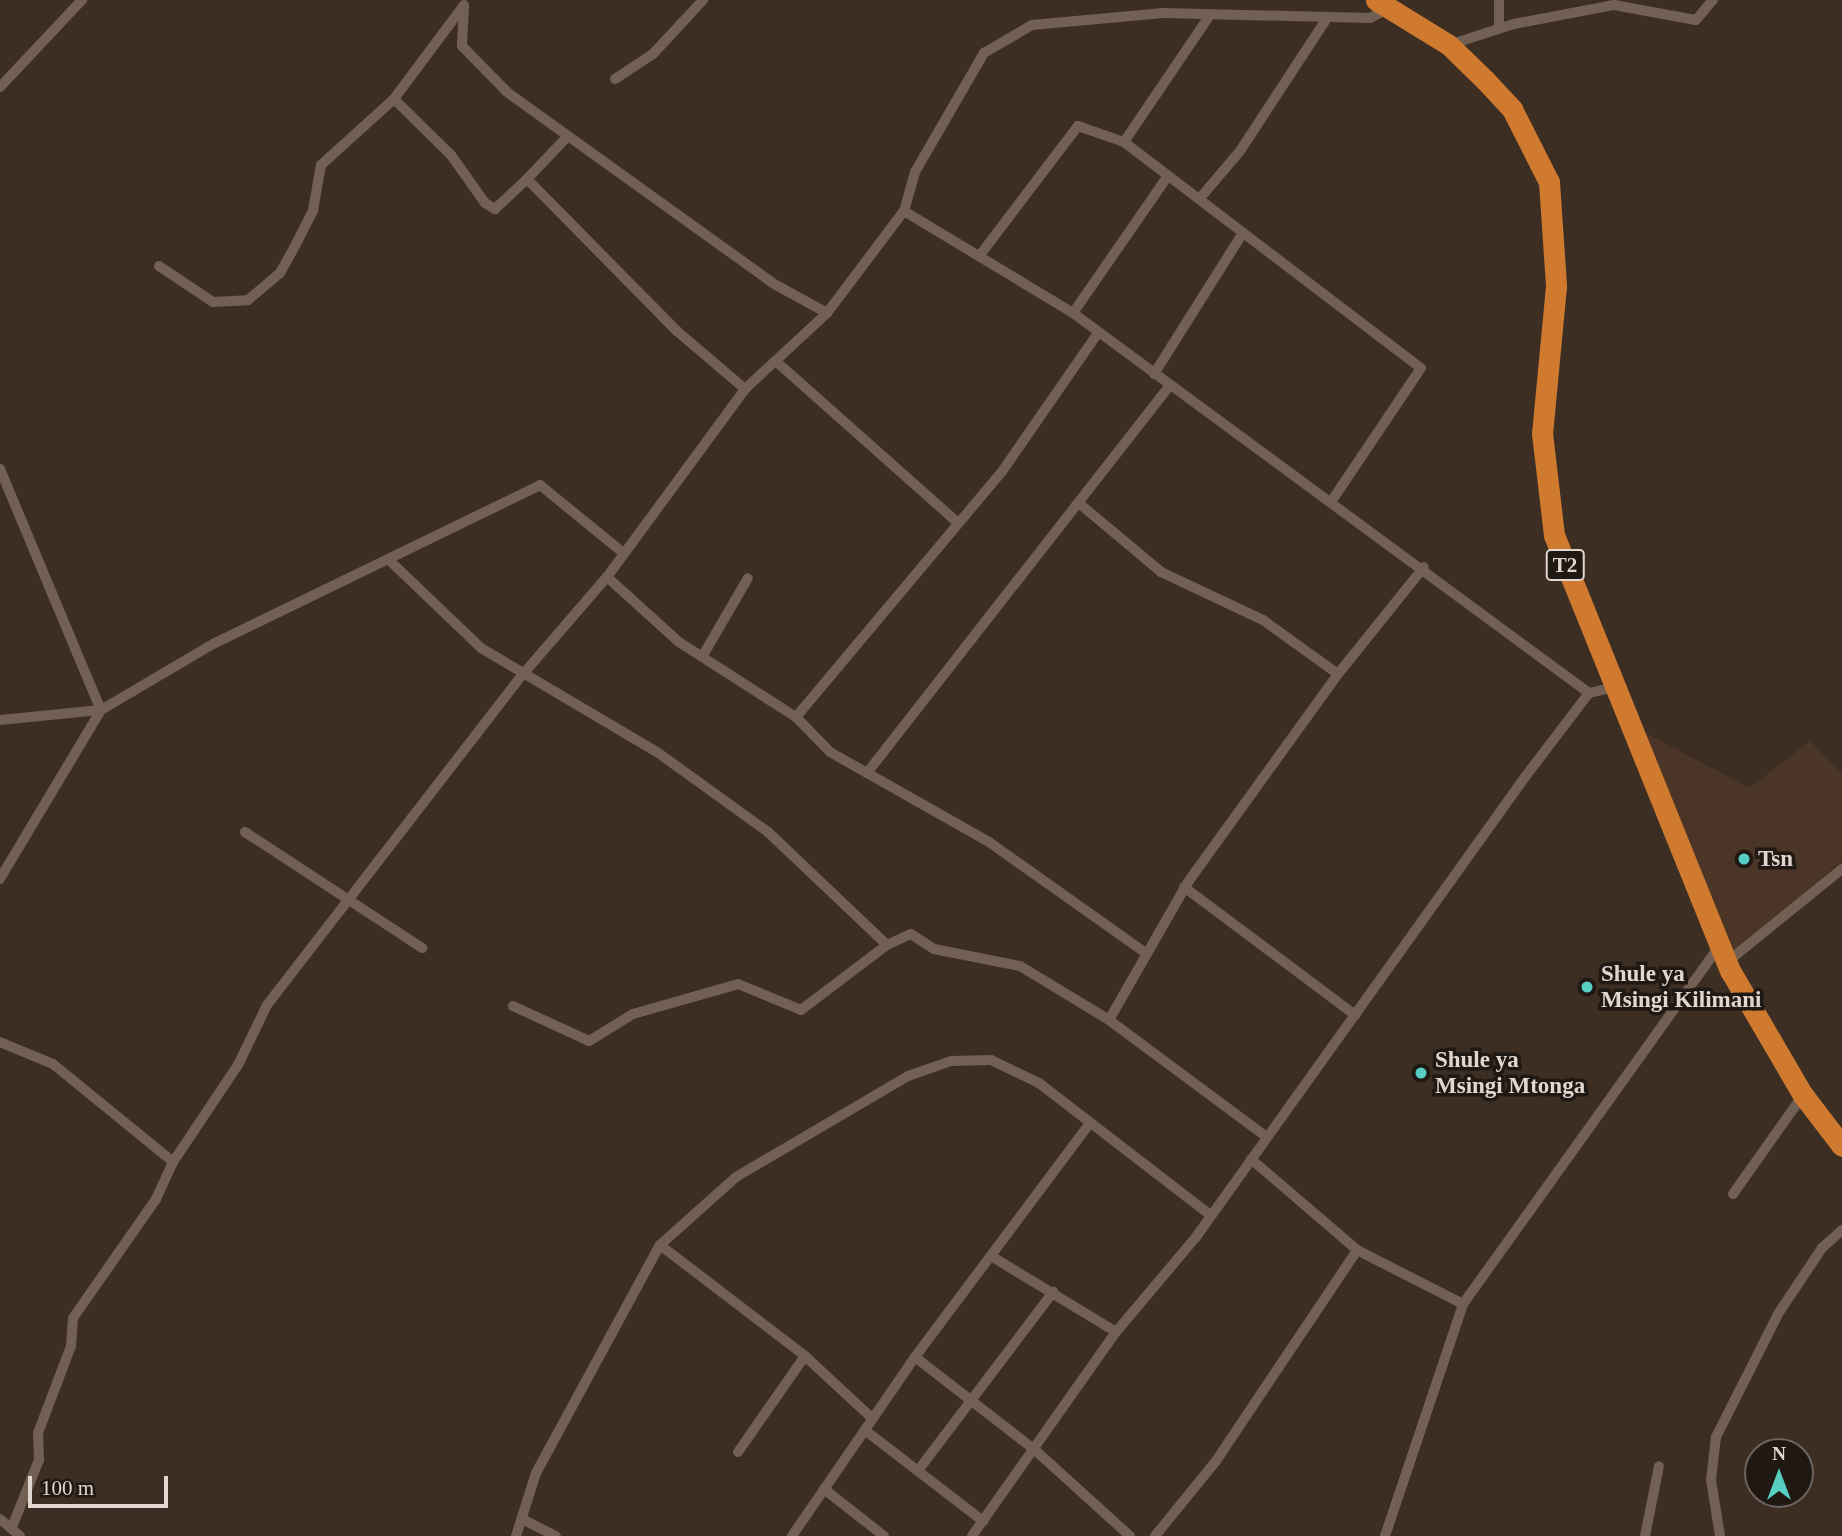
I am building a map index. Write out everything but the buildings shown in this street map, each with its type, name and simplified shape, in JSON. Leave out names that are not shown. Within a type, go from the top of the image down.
[{"type":"highway","name":"T2","points":[[1380,5],[1449,45],[1512,109],[1549,181],[1556,286],[1542,433],[1546,488],[1558,545],[1724,953],[1803,1095],[1842,1146]]},
{"type":"street","points":[[0,87],[82,0]]},
{"type":"street","points":[[615,79],[653,54],[703,0]]},
{"type":"street","points":[[1499,0],[1499,29]]},
{"type":"street","points":[[1449,45],[1499,29],[1614,5],[1685,21],[1696,20],[1713,0]]},
{"type":"street","points":[[159,266],[213,302],[248,300],[280,273],[313,210],[321,165],[394,99],[464,2]]},
{"type":"street","points":[[464,2],[462,46],[507,92],[567,137],[720,239],[776,285],[827,313]]},
{"type":"street","points":[[0,1519],[16,1532],[39,1460],[38,1433],[71,1346],[74,1318],[156,1199],[173,1162],[238,1065],[267,1005],[524,673],[607,577],[621,551],[745,389],[779,364],[827,313],[904,211],[915,172],[966,79],[1009,35],[1032,25],[1310,12],[1327,18],[1370,18],[1380,5]]},
{"type":"street","points":[[1124,142],[1210,15]]},
{"type":"street","points":[[1201,197],[1240,151],[1327,18]]},
{"type":"street","points":[[394,99],[451,155],[485,203],[495,209],[567,137]]},
{"type":"street","points":[[980,255],[1078,126],[1124,142],[1201,197],[1242,234],[1421,368],[1333,499]]},
{"type":"street","points":[[1073,313],[1168,176]]},
{"type":"street","points":[[527,179],[745,389]]},
{"type":"street","points":[[904,211],[1073,313],[1169,387],[1333,499],[1589,693]]},
{"type":"street","points":[[1153,374],[1242,234]]},
{"type":"street","points":[[796,717],[1001,473],[1098,333]]},
{"type":"street","points":[[779,364],[958,523]]},
{"type":"street","points":[[867,773],[1081,505],[1169,387]]},
{"type":"street","points":[[0,469],[100,710]]},
{"type":"street","points":[[0,720],[100,710],[213,644],[540,485],[621,551]]},
{"type":"street","points":[[1081,505],[1161,572],[1263,620],[1338,674]]},
{"type":"street","points":[[389,560],[481,648],[657,752],[768,832],[887,945]]},
{"type":"street","points":[[1109,1020],[1143,951],[1184,887],[1338,674],[1424,567]]},
{"type":"street","points":[[607,577],[702,657],[796,717],[830,752],[989,842],[1143,951]]},
{"type":"street","points":[[702,657],[748,578]]},
{"type":"street","points":[[972,1536],[1116,1332],[1251,1159],[1264,1135],[1355,1015],[1589,693],[1614,687]]},
{"type":"street","points":[[0,878],[100,710]]},
{"type":"street","points":[[245,832],[346,902],[422,948]]},
{"type":"street","points":[[1385,1536],[1463,1304],[1724,953],[1842,869]]},
{"type":"street","points":[[1184,887],[1355,1015]]},
{"type":"street","points":[[513,1006],[589,1041],[633,1014],[738,984],[802,1010],[887,945],[911,934],[934,949],[1020,966],[1109,1020],[1264,1135]]},
{"type":"street","points":[[0,1042],[53,1064],[173,1162]]},
{"type":"street","points":[[516,1536],[536,1473],[576,1390],[660,1245],[736,1177],[931,1065],[991,1060],[1039,1083],[1088,1126],[1209,1214]]},
{"type":"street","points":[[1733,1194],[1803,1095]]},
{"type":"street","points":[[793,1535],[915,1357],[1088,1126]]},
{"type":"street","points":[[1251,1159],[1357,1250],[1463,1304]]},
{"type":"street","points":[[1720,1536],[1710,1480],[1716,1437],[1778,1314],[1822,1248],[1842,1230]]},
{"type":"street","points":[[660,1245],[805,1356],[872,1418]]},
{"type":"street","points":[[1155,1536],[1216,1461],[1357,1250]]},
{"type":"street","points":[[991,1256],[1116,1332]]},
{"type":"street","points":[[920,1468],[975,1402],[1053,1292]]},
{"type":"street","points":[[738,1452],[805,1356]]},
{"type":"street","points":[[915,1357],[1035,1450],[1130,1536]]},
{"type":"street","points":[[866,1431],[920,1468],[983,1521]]},
{"type":"street","points":[[1645,1536],[1659,1466]]},
{"type":"street","points":[[824,1489],[884,1536]]},
{"type":"street","points":[[522,1518],[556,1536]]},
{"type":"shaded area","points":[[1636,728],[1750,788],[1810,741],[1842,774],[1842,861],[1730,955]]},
{"type":"place","name":"Tsn","points":[[1744,859]]},
{"type":"place","name":"Shule ya Msingi Kilimani","points":[[1587,987]]},
{"type":"place","name":"Shule ya Msingi Mtonga","points":[[1421,1073]]}]
